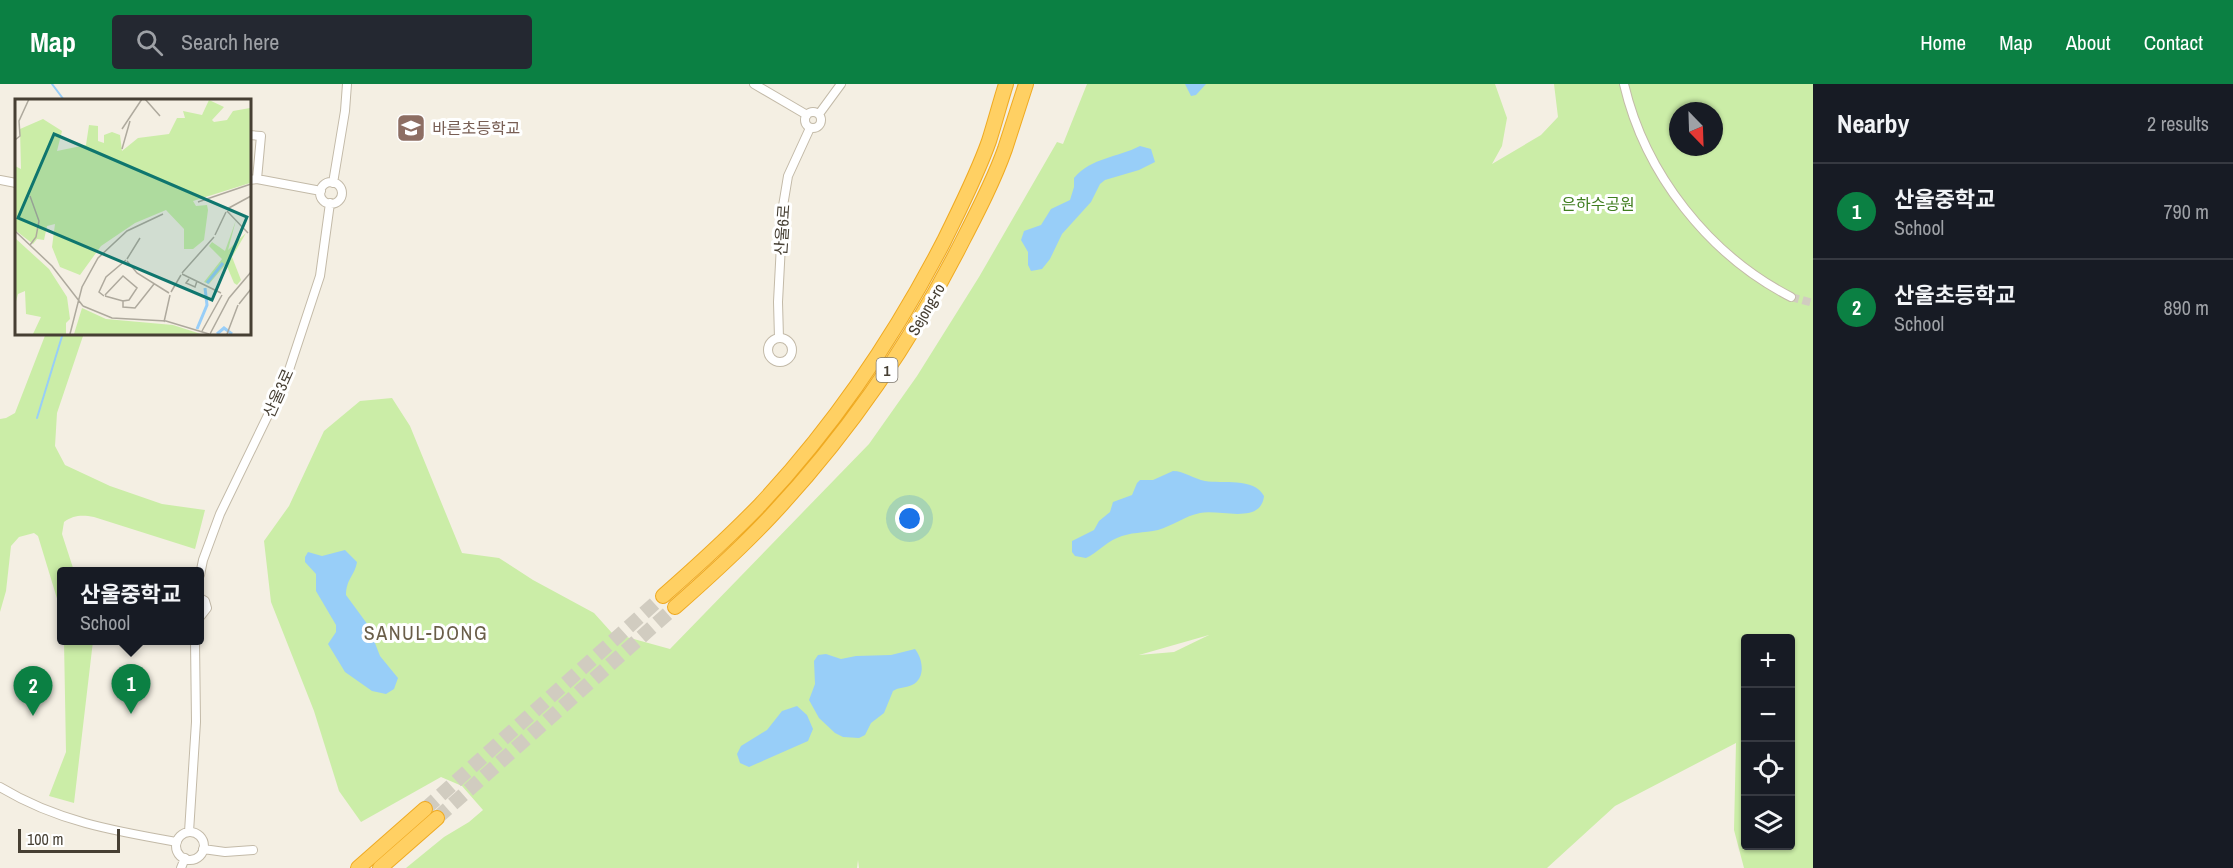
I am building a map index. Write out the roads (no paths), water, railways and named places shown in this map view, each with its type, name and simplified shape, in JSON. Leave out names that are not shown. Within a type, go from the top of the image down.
[{"type":"highway","points":[[960,209],[999,84]]},
{"type":"highway","name":"Sejong-ro","points":[[663,596],[760,505],[802,457],[846,400],[894,330],[926,276],[960,209],[988,142],[1006,84]]},
{"type":"highway","name":"Sejong-ro","points":[[675,607],[721,566],[771,516],[816,466],[862,407],[904,346],[975,217],[1004,151],[1026,84]]},
{"type":"highway","points":[[975,217],[1005,160],[1032,84]]},
{"type":"highway","points":[[358,868],[425,809]]},
{"type":"highway","points":[[380,868],[437,818]]},
{"type":"street","points":[[333,183],[345,111],[347,84]]},
{"type":"street","points":[[754,84],[807,115]]},
{"type":"street","points":[[819,114],[841,84]]},
{"type":"street","points":[[1624,84],[1640,129],[1656,164],[1692,217],[1743,267],[1791,297]]},
{"type":"street","points":[[812,112],[819,114],[822,119],[821,124],[816,128],[810,128],[805,122],[807,115],[812,112]]},
{"type":"street","name":"산울6로","points":[[779,338],[778,302],[783,206],[788,176],[810,128]]},
{"type":"street","points":[[250,135],[261,136],[253,179],[321,191]]},
{"type":"street","points":[[0,180],[15,183]]},
{"type":"street","points":[[333,183],[340,187],[342,194],[339,200],[330,203],[322,198],[321,191],[325,185],[333,183]]},
{"type":"street","name":"산울3로","points":[[202,567],[220,514],[287,376],[320,276],[330,203]]},
{"type":"street","points":[[189,832],[196,722],[195,645]]},
{"type":"street","points":[[0,787],[72,821],[100,829],[177,842]]},
{"type":"street","points":[[189,832],[201,837],[203,849],[198,857],[189,860],[178,852],[177,842],[181,836],[189,832]]},
{"type":"street","points":[[203,849],[225,852],[253,850]]},
{"type":"street","points":[[181,868],[184,858]]},
{"type":"water","points":[[1185,84],[1206,84],[1196,95],[1191,96]]},
{"type":"water","points":[[1140,146],[1151,149],[1155,162],[1139,170],[1105,180],[1100,184],[1091,202],[1062,234],[1050,259],[1042,269],[1031,271],[1028,265],[1028,252],[1021,240],[1024,231],[1041,225],[1051,209],[1070,200],[1074,178],[1081,171],[1097,162]]},
{"type":"water","points":[[1173,471],[1205,481],[1237,482],[1253,486],[1264,496],[1261,505],[1248,513],[1194,514],[1158,530],[1117,538],[1086,558],[1075,556],[1072,552],[1072,541],[1094,530],[1099,521],[1110,512],[1113,502],[1132,495],[1140,480],[1153,480]]},
{"type":"water","points":[[345,550],[357,562],[347,585],[346,595],[368,625],[380,656],[398,678],[394,689],[386,694],[372,691],[345,672],[328,644],[336,632],[336,625],[316,591],[316,574],[305,562],[305,557],[308,552],[322,556]]},
{"type":"water","points":[[915,649],[922,668],[920,678],[912,685],[893,691],[884,713],[871,723],[865,735],[859,738],[843,737],[835,733],[819,718],[809,700],[815,684],[814,661],[818,655],[826,654],[841,659],[891,655]]},
{"type":"water","points":[[797,706],[807,715],[813,729],[808,741],[749,767],[740,763],[737,754],[741,746],[767,730],[782,711]]},
{"type":"waterway","points":[[52,84],[63,99]]},
{"type":"waterway","points":[[37,418],[63,334]]},
{"type":"tunnel","points":[[1791,297],[1813,303]]},
{"type":"tunnel","points":[[425,809],[663,596]]},
{"type":"tunnel","points":[[437,818],[675,607]]},
{"type":"place","name":"바른초등학교","points":[[411,128]]},
{"type":"place","name":"산울중학교","points":[[131,714]]},
{"type":"place","name":"산울초등학교","points":[[33,716]]},
{"type":"district","name":"SANUL-DONG","points":[[426,632]]},
{"type":"park label","name":"은하수공원","points":[[1598,204]]}]
